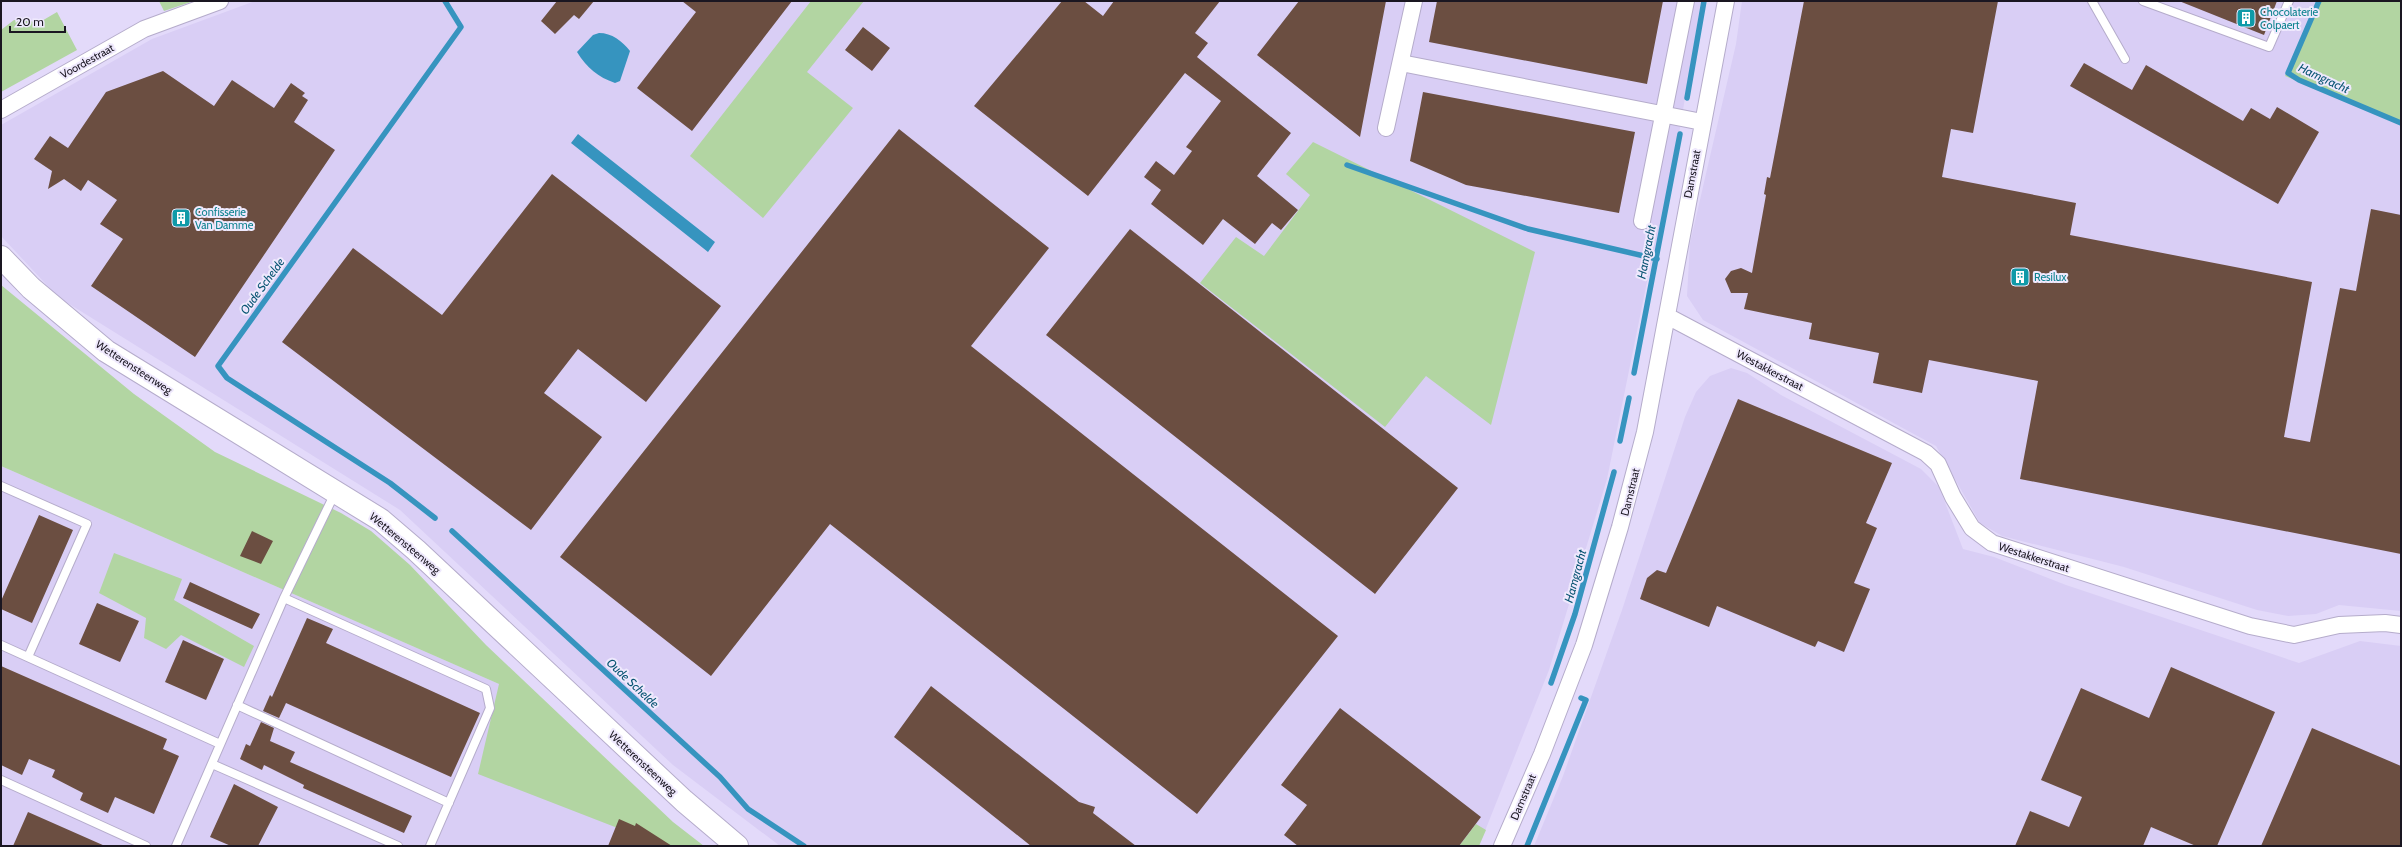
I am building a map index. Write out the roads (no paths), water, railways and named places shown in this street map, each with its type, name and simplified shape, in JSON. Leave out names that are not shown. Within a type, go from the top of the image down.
[{"type":"street","name":"Voordestraat","points":[[1,110],[144,29],[220,1]]},
{"type":"street","points":[[1386,128],[1414,1]]},
{"type":"street","points":[[1642,221],[1665,114],[1686,1]]},
{"type":"street","name":"Damstraat","points":[[1502,846],[1544,746],[1589,630],[1620,528],[1643,439],[1726,1]]},
{"type":"street","points":[[1401,62],[1702,122]]},
{"type":"street","name":"Wetterensteenweg","points":[[1,257],[31,288],[106,351],[381,520],[416,550],[678,796],[737,846]]},
{"type":"street","name":"Westakkerstraat","points":[[1667,316],[1926,453],[1938,464],[1953,497],[1972,528],[1992,543],[2250,626],[2294,635],[2339,625],[2385,623],[2401,625]]},
{"type":"lane","points":[[2092,1],[2126,59]]},
{"type":"lane","points":[[2143,1],[2269,47],[2289,1]]},
{"type":"lane","points":[[1,486],[88,524],[28,657]]},
{"type":"lane","points":[[176,846],[284,598],[327,506],[336,491]]},
{"type":"lane","points":[[284,598],[486,689],[490,708],[430,846]]},
{"type":"lane","points":[[1,645],[220,744]]},
{"type":"lane","points":[[237,705],[449,803]]},
{"type":"lane","points":[[212,764],[398,846]]},
{"type":"lane","points":[[1,780],[146,846]]},
{"type":"water","points":[[599,33],[608,34],[616,38],[630,51],[620,81],[615,83],[603,78],[593,71],[577,52],[593,35]]},
{"type":"water","points":[[578,134],[715,242],[708,252],[571,143]]},
{"type":"waterway","name":"Oude Schelde","points":[[435,518],[390,483],[227,378],[218,366],[461,27],[445,1]]},
{"type":"waterway","name":"Hamgracht","points":[[1687,98],[1704,1]]},
{"type":"waterway","name":"Hamgracht","points":[[2319,1],[2288,73],[2299,80],[2401,123]]},
{"type":"waterway","name":"Hamgracht","points":[[1634,373],[1680,134]]},
{"type":"waterway","points":[[1347,165],[1528,229],[1657,259]]},
{"type":"waterway","name":"Hamgracht","points":[[1620,441],[1629,398]]},
{"type":"waterway","name":"Hamgracht","points":[[1551,683],[1575,614],[1614,472]]},
{"type":"waterway","name":"Oude Schelde","points":[[452,531],[720,777],[748,809],[804,846]]},
{"type":"waterway","name":"Hamgracht","points":[[1527,846],[1586,700],[1581,698]]},
{"type":"place","name":"Chocolaterie Colpaert","points":[[2246,18]]},
{"type":"place","name":"Confisserie Van Damme","points":[[181,218]]},
{"type":"place","name":"Resilux","points":[[2020,277]]}]
